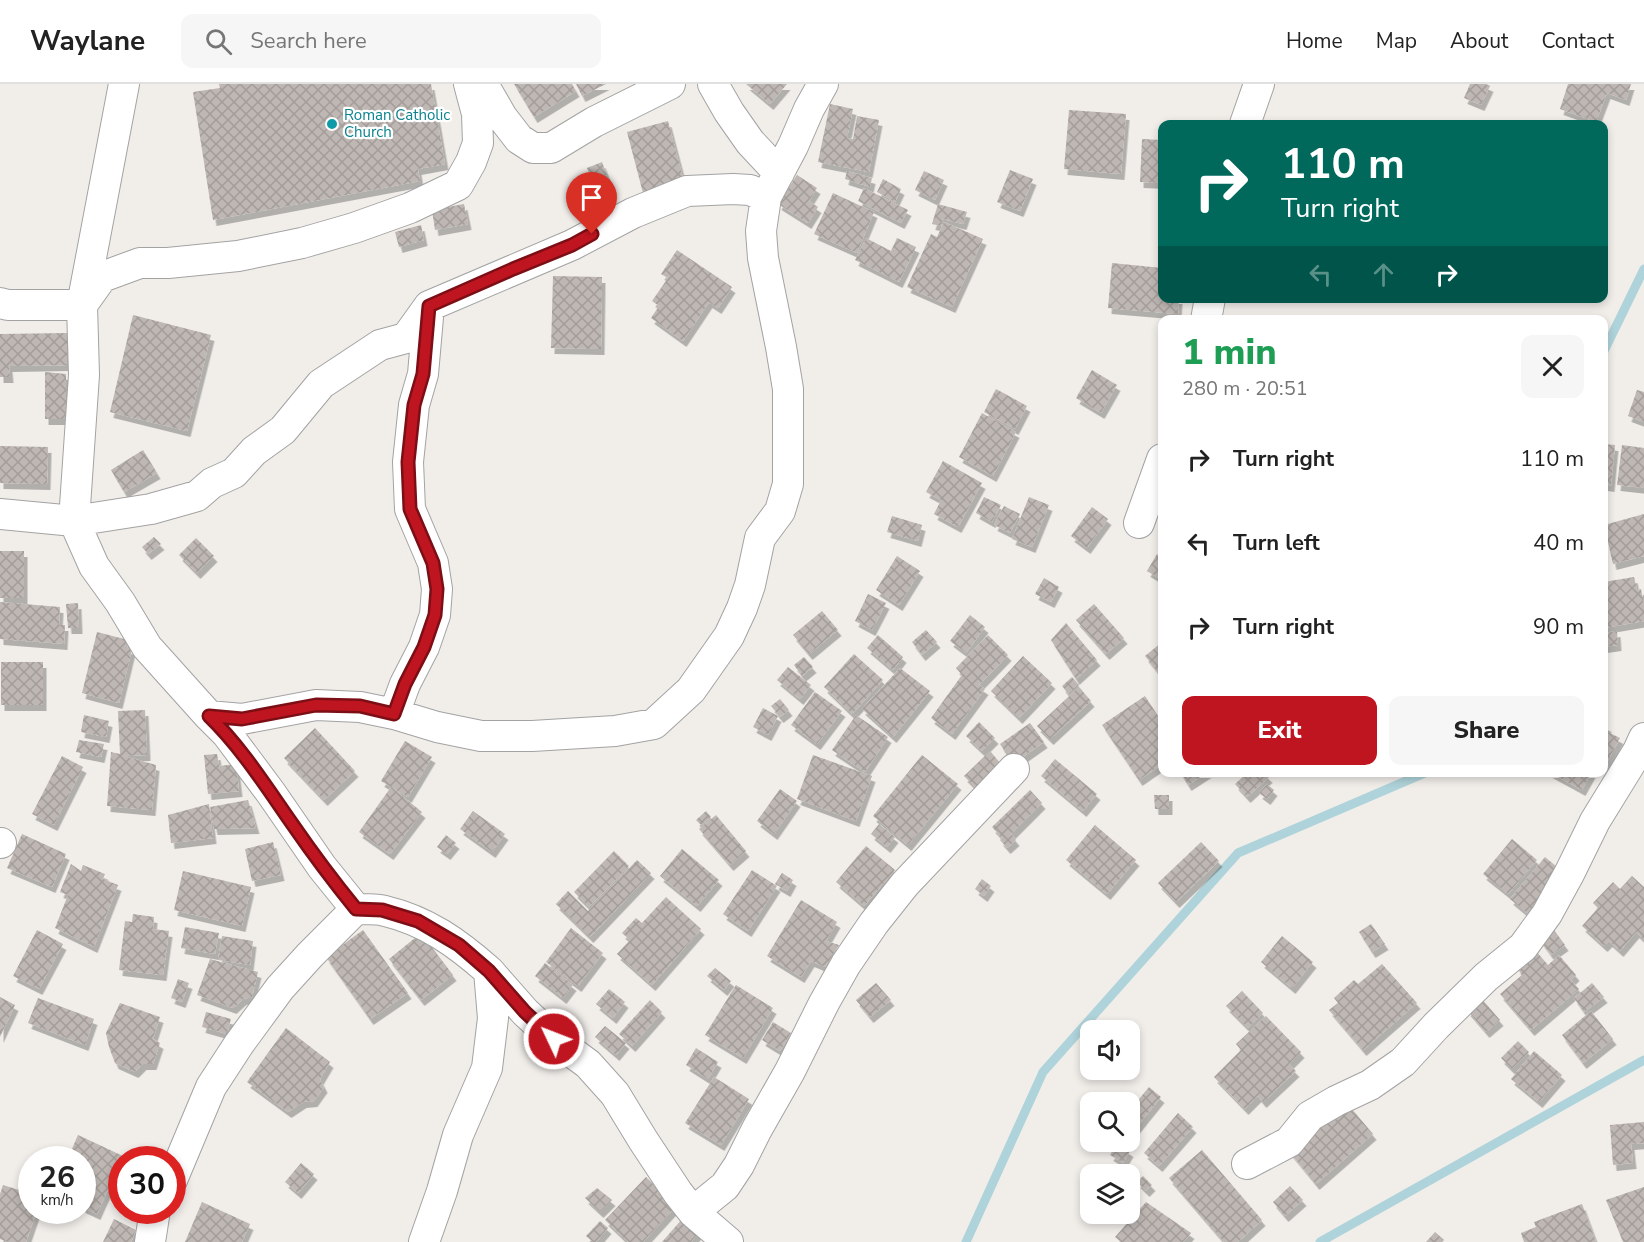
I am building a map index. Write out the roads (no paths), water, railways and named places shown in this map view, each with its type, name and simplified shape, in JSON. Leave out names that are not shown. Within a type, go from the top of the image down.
[{"type":"street","points":[[124,84],[82,305],[84,375],[74,521],[94,567],[120,602],[147,647],[227,734],[322,867],[356,909]]},
{"type":"street","points":[[82,305],[102,277],[132,265],[238,256],[302,243],[410,208],[458,185],[471,162],[478,143],[477,114],[469,84]]},
{"type":"street","points":[[483,84],[502,117],[519,139],[533,148],[551,148],[594,122],[670,84]]},
{"type":"street","points":[[713,84],[750,142],[772,185]]},
{"type":"street","points":[[209,716],[242,719],[316,705],[360,706],[437,727],[482,736],[532,736],[615,731],[654,724],[691,690],[729,636],[750,585],[760,538],[780,511],[788,484],[788,389],[763,258],[761,231],[772,185],[809,109],[824,84]]},
{"type":"street","points":[[1246,120],[1259,84]]},
{"type":"street","points":[[0,514],[74,521],[152,509],[197,496],[212,483],[234,473],[254,451],[283,430],[321,384],[380,345],[406,338],[429,306],[572,245],[633,213],[687,191],[750,190],[772,185]]},
{"type":"street","points":[[3,306],[82,305]]},
{"type":"street","points":[[394,714],[405,684],[424,647],[435,615],[437,589],[433,563],[410,509],[408,462],[414,405],[423,374],[429,306]]},
{"type":"street","points":[[1139,523],[1158,470]]},
{"type":"street","points":[[1247,1164],[1289,1142],[1310,1116],[1370,1085],[1403,1062],[1486,977],[1523,947],[1547,914],[1595,820],[1644,738]]},
{"type":"street","points":[[693,1212],[725,1185],[739,1166],[824,1003],[846,964],[874,923],[905,884],[1014,769]]},
{"type":"street","points":[[186,1147],[211,1087],[280,988],[356,909],[382,910],[418,921],[459,945],[489,971],[525,1012],[554,1039],[588,1064],[615,1094],[665,1174],[693,1212],[728,1242]]},
{"type":"street","points":[[424,1242],[458,1135],[487,1068],[493,1018],[489,971]]},
{"type":"street","points":[[150,1242],[153,1224]]},
{"type":"waterway","points":[[1608,343],[1644,269]]},
{"type":"waterway","points":[[966,1242],[1043,1072],[1238,853],[1415,777]]},
{"type":"waterway","points":[[1320,1242],[1644,1060]]},
{"type":"place","name":"Roman Catholic Church","points":[[332,124]]}]
